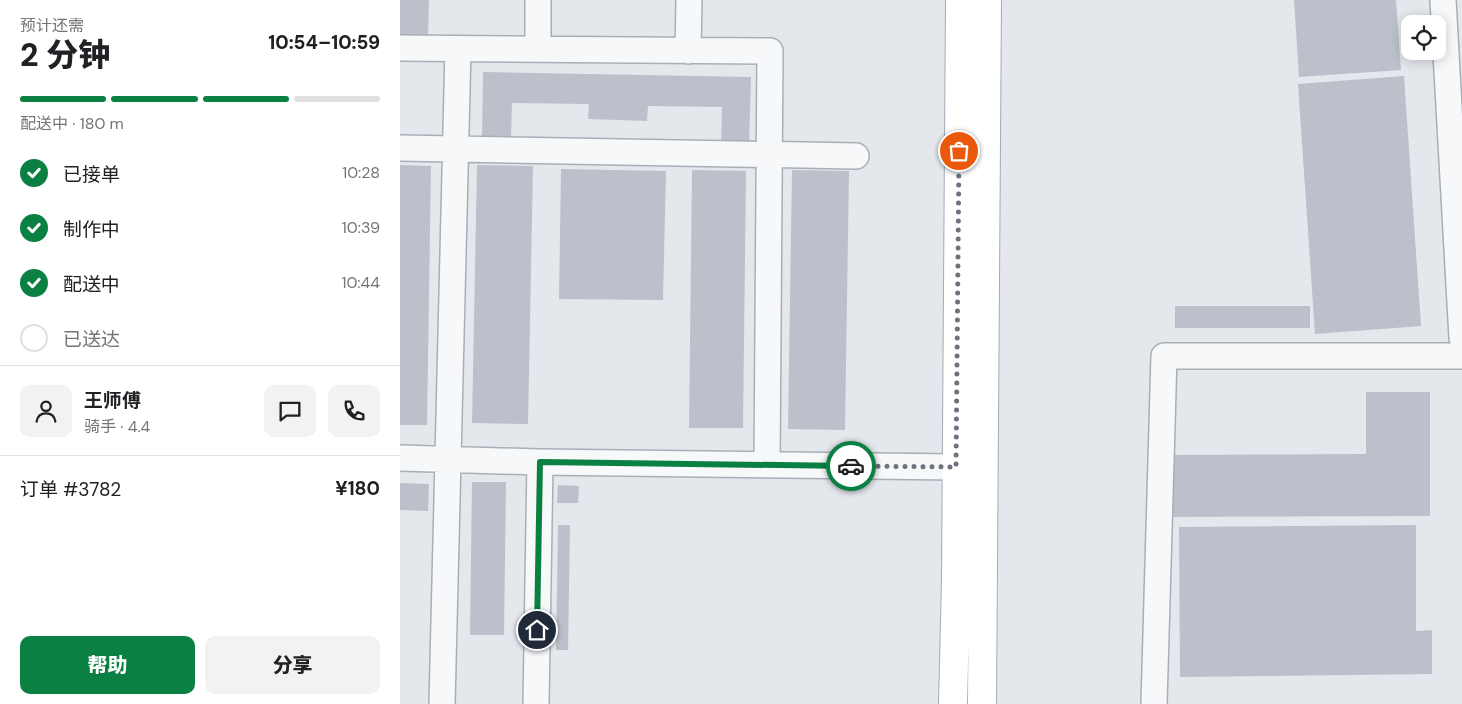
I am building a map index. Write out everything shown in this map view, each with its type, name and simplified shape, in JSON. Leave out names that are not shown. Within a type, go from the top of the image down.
[{"type":"main road","points":[[953,704],[960,0]]},
{"type":"main road","points":[[982,704],[987,0]]},
{"type":"street","points":[[538,0],[538,50]]},
{"type":"street","points":[[688,51],[689,0]]},
{"type":"street","points":[[1443,0],[1462,338]]},
{"type":"street","points":[[400,48],[770,52],[767,465]]},
{"type":"street","points":[[442,704],[454,149],[458,49]]},
{"type":"street","points":[[400,148],[856,156]]},
{"type":"street","points":[[1154,704],[1164,356],[1462,356]]},
{"type":"street","points":[[400,458],[540,462],[956,467]]},
{"type":"street","points":[[536,704],[540,462]]},
{"type":"building","points":[[400,0],[429,0],[428,39],[400,37]]},
{"type":"building","points":[[1294,0],[1396,0],[1401,70],[1299,77]]},
{"type":"building","points":[[483,72],[751,77],[749,145],[721,145],[722,107],[648,106],[647,121],[588,119],[589,104],[512,103],[511,140],[482,140]]},
{"type":"building","points":[[1404,76],[1421,326],[1315,334],[1298,84]]},
{"type":"building","points":[[400,165],[431,166],[427,425],[400,425]]},
{"type":"building","points":[[477,165],[533,166],[528,424],[472,423]]},
{"type":"building","points":[[561,169],[666,171],[663,300],[559,299]]},
{"type":"building","points":[[692,170],[746,171],[743,428],[689,428]]},
{"type":"building","points":[[792,170],[849,171],[845,430],[788,429]]},
{"type":"building","points":[[1175,306],[1310,306],[1310,328],[1175,328]]},
{"type":"building","points":[[1366,392],[1430,392],[1430,516],[1168,517],[1168,455],[1366,454]]},
{"type":"building","points":[[472,482],[506,482],[504,635],[470,635]]},
{"type":"building","points":[[400,483],[429,484],[428,511],[400,510]]},
{"type":"building","points":[[558,485],[579,486],[578,503],[557,503]]},
{"type":"building","points":[[558,525],[570,525],[568,650],[556,650]]},
{"type":"building","points":[[1416,525],[1416,631],[1432,630],[1432,674],[1180,677],[1179,527]]},
{"type":"way so far","points":[[851,466],[956,467],[959,151]]},
{"type":"route","points":[[537,630],[540,462],[851,466]]}]
